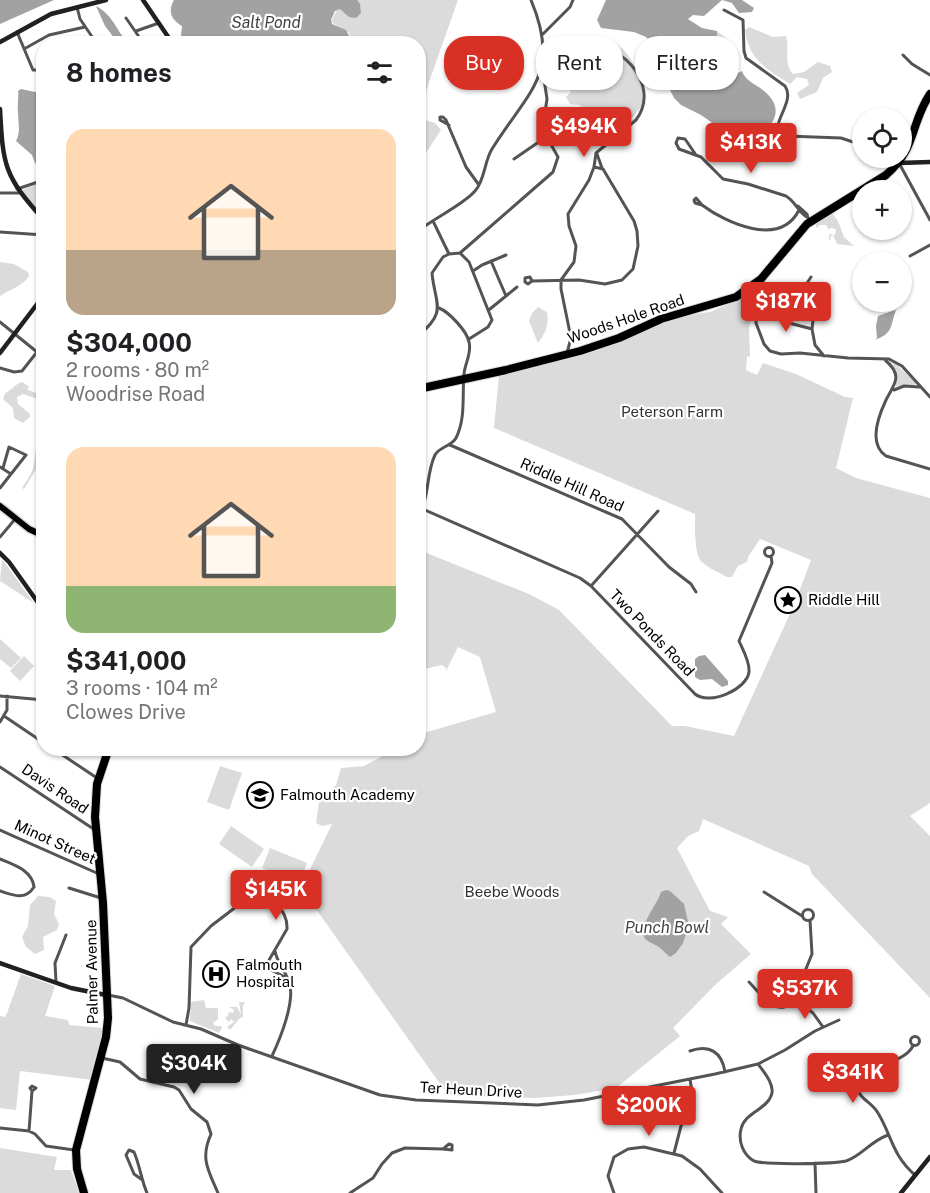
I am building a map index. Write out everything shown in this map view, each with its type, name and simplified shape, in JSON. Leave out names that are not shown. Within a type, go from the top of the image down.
[{"type":"highway","name":"Woods Hole Road","points":[[912,139],[923,106],[930,94]]},
{"type":"highway","name":"Woods Hole Road","points":[[426,386],[566,355],[606,343],[661,319],[728,300],[752,287],[761,279],[809,219],[886,175],[894,168]]},
{"type":"highway","name":"Palmer Avenue","points":[[84,1193],[77,1169],[76,1150],[107,1027],[95,797],[98,779],[106,756]]},
{"type":"main road","points":[[0,506],[36,533]]},
{"type":"street","points":[[0,42],[48,15],[106,0]]},
{"type":"street","points":[[143,0],[168,36]]},
{"type":"street","points":[[531,0],[543,34],[570,7],[573,0]]},
{"type":"street","points":[[77,7],[80,19],[91,36]]},
{"type":"street","points":[[724,10],[743,20],[746,58],[788,91],[788,99],[778,123],[778,130],[781,134],[840,138],[852,142]]},
{"type":"street","points":[[126,18],[139,36]]},
{"type":"street","points":[[136,31],[159,23]]},
{"type":"street","points":[[46,36],[85,27]]},
{"type":"street","points":[[17,32],[33,70],[36,70]]},
{"type":"street","points":[[24,49],[36,42]]},
{"type":"street","points":[[903,55],[912,64],[930,75]]},
{"type":"street","points":[[566,355],[571,338],[561,279],[574,262],[576,255],[568,214],[583,192],[594,167],[596,153],[636,120],[644,104],[644,88],[638,73],[623,57]]},
{"type":"street","points":[[426,225],[471,194],[479,185],[487,156],[536,81]]},
{"type":"street","points":[[426,329],[432,323],[439,308],[432,273],[443,257],[460,253],[553,172],[558,157],[546,137],[544,122],[546,90]]},
{"type":"street","points":[[0,109],[3,155],[8,171],[19,191],[36,210]]},
{"type":"street","points":[[449,125],[466,167],[479,185]]},
{"type":"street","points":[[513,159],[546,137]]},
{"type":"street","points":[[696,154],[685,139],[678,138],[676,143],[679,149],[706,160],[715,173],[723,179],[786,196],[807,214],[809,219]]},
{"type":"street","points":[[532,281],[561,279],[613,283],[628,276],[636,260],[638,246],[634,221],[596,153]]},
{"type":"street","points":[[912,162],[929,160]]},
{"type":"street","points":[[594,167],[603,168]]},
{"type":"street","points":[[902,168],[930,220]]},
{"type":"street","points":[[0,193],[19,191],[36,184]]},
{"type":"street","points":[[702,205],[719,217],[733,223],[763,230],[779,227],[796,215],[798,208]]},
{"type":"street","points":[[433,220],[449,254]]},
{"type":"street","points":[[0,232],[36,234]]},
{"type":"street","points":[[912,255],[930,245]]},
{"type":"street","points":[[460,253],[469,262],[492,320],[491,324],[469,339]]},
{"type":"street","points":[[473,271],[506,255]]},
{"type":"street","points":[[491,261],[506,296]]},
{"type":"street","points":[[800,294],[811,278]]},
{"type":"street","points":[[761,279],[764,286],[755,316],[768,350],[781,354],[881,358],[898,363],[930,397]]},
{"type":"street","points":[[489,309],[517,287]]},
{"type":"street","points":[[752,287],[760,300]]},
{"type":"street","points":[[812,329],[791,324],[781,313],[781,304],[789,294],[800,294],[813,306],[812,329],[815,345],[824,356]]},
{"type":"street","points":[[0,353],[36,305]]},
{"type":"street","points":[[426,499],[435,456],[441,449],[450,445],[457,435],[462,419],[464,379],[470,348],[469,339],[448,314],[439,308]]},
{"type":"street","points":[[0,322],[36,351]]},
{"type":"street","points":[[0,368],[14,372],[22,371],[36,353]]},
{"type":"street","points":[[881,358],[894,371],[893,390],[884,405],[876,433],[876,445],[886,456],[930,469]]},
{"type":"street","points":[[893,390],[907,386],[921,388]]},
{"type":"street","name":"Riddle Hill Road","points":[[450,445],[622,519],[669,567],[691,584],[696,592]]},
{"type":"street","points":[[0,488],[27,456],[9,447],[1,468],[11,474]]},
{"type":"street","name":"Two Ponds Road","points":[[426,511],[564,570],[591,586],[695,694],[703,699],[712,699],[737,688],[747,677],[749,664],[739,641],[772,563],[771,556]]},
{"type":"street","points":[[591,586],[658,512]]},
{"type":"street","points":[[0,537],[15,518]]},
{"type":"street","points":[[0,553],[36,600]]},
{"type":"street","points":[[0,696],[36,699]]},
{"type":"street","points":[[0,722],[7,707],[7,696]]},
{"type":"street","points":[[4,716],[36,738]]},
{"type":"street","points":[[64,756],[98,779]]},
{"type":"street","name":"Davis Road","points":[[0,767],[96,831]]},
{"type":"street","name":"Minot Street","points":[[0,830],[100,875]]},
{"type":"street","points":[[0,859],[24,870],[33,881],[34,887],[28,894],[19,897],[0,891]]},
{"type":"street","points":[[69,888],[102,898]]},
{"type":"street","points":[[764,891],[804,919],[810,920]]},
{"type":"street","points":[[186,1026],[189,1008],[190,949],[218,920],[245,900],[249,905],[259,900],[270,901],[279,906],[284,913],[287,929],[265,967],[287,978]]},
{"type":"street","points":[[798,1001],[801,981],[812,954],[810,920],[813,914],[811,910],[804,910],[802,916]]},
{"type":"street","points":[[56,982],[55,963],[66,935]]},
{"type":"street","points":[[272,1056],[281,1037],[291,990],[278,963],[275,950]]},
{"type":"street","points":[[0,963],[77,990],[106,995]]},
{"type":"street","points":[[749,982],[765,999],[778,1007],[798,1001]]},
{"type":"street","name":"Ter Heun Drive","points":[[106,995],[123,998],[158,1016],[201,1029],[380,1095],[416,1100],[538,1105],[559,1104],[758,1064],[839,1020]]},
{"type":"street","points":[[798,1001],[813,1013],[823,1027]]},
{"type":"street","points":[[913,1046],[906,1055],[870,1070],[857,1084],[859,1094],[877,1112],[901,1161],[915,1175]]},
{"type":"street","points":[[690,1051],[712,1049],[722,1059],[725,1072]]},
{"type":"street","points":[[100,1058],[120,1062],[140,1079],[174,1087],[179,1090],[191,1109],[207,1122],[211,1134],[204,1156],[218,1193]]},
{"type":"street","points":[[758,1064],[771,1084],[772,1091],[769,1101],[747,1118],[743,1124],[740,1139],[745,1152],[754,1161],[815,1163],[850,1160],[873,1141],[888,1135]]},
{"type":"street","points":[[673,1153],[681,1126],[694,1105],[690,1079]]},
{"type":"street","points":[[29,1131],[32,1091]]},
{"type":"street","points":[[0,1128],[29,1131],[46,1146],[76,1150]]},
{"type":"street","points":[[614,1193],[608,1176],[611,1162],[619,1152],[644,1147],[689,1159],[722,1193]]},
{"type":"street","points":[[350,1193],[374,1179],[387,1156],[392,1153],[405,1149],[443,1149]]},
{"type":"street","points":[[141,1179],[134,1174],[126,1153],[129,1150],[134,1152],[147,1193]]},
{"type":"street","points":[[901,1193],[929,1161]]},
{"type":"street","points":[[815,1163],[816,1193]]},
{"type":"green space","points":[[357,0],[458,0],[426,92],[426,36],[350,36],[331,22],[337,10]]},
{"type":"green space","points":[[749,27],[773,37],[786,36],[787,61],[793,74],[804,72],[818,62],[830,66],[832,72],[823,78],[817,92],[800,99],[797,93],[809,85],[807,79],[797,77],[790,84],[760,63],[747,41],[745,30]]},
{"type":"green space","points":[[623,49],[635,67],[635,90],[642,90],[643,105],[630,120],[601,142],[608,131],[609,124],[597,132],[580,105],[570,104],[566,97],[571,92],[570,90],[623,90]]},
{"type":"green space","points":[[426,120],[435,123],[441,130],[426,153]]},
{"type":"green space","points":[[36,184],[36,210],[33,207],[22,190]]},
{"type":"green space","points":[[832,213],[844,237],[854,246],[837,244],[833,235],[829,240],[829,234],[835,235],[836,229],[830,228],[829,230],[826,225],[820,225],[817,228],[814,222]]},
{"type":"green space","points":[[0,262],[14,264],[28,272],[29,276],[0,296]]},
{"type":"green space","name":"Beebe Woods","points":[[754,293],[756,296],[749,327],[750,357],[747,356],[746,370],[757,375],[763,363],[796,374],[845,397],[853,398],[836,468],[856,478],[930,498],[930,803],[910,816],[930,836],[930,998],[812,874],[809,866],[703,819],[699,831],[688,836],[677,848],[710,911],[728,917],[721,924],[751,954],[715,985],[673,1028],[680,1036],[616,1088],[575,1095],[534,1098],[448,1095],[301,888],[332,824],[322,826],[316,823],[319,802],[336,785],[341,768],[364,766],[383,756],[426,756],[426,733],[496,712],[480,657],[458,647],[446,671],[442,665],[426,668],[426,553],[529,594],[559,610],[672,726],[685,726],[734,736],[794,605],[811,560],[760,539],[747,562],[738,566],[732,577],[727,577],[708,567],[699,558],[695,514],[494,428],[499,375],[595,351],[662,322],[710,312]]},
{"type":"green space","points":[[538,307],[547,312],[548,321],[545,332],[538,343],[529,321],[532,313]]},
{"type":"green space","points":[[888,361],[897,365],[916,383],[915,385],[896,386],[896,375]]},
{"type":"green space","points":[[22,382],[30,387],[28,390],[36,393],[36,398],[23,394],[17,397],[18,404],[30,414],[30,417],[23,423],[14,418],[13,408],[3,399],[5,393]]},
{"type":"green space","points":[[36,451],[36,469],[24,489],[22,488],[29,477]]},
{"type":"green space","points":[[2,559],[34,603],[0,581]]},
{"type":"green space","points":[[0,639],[21,658],[11,668],[0,659]]},
{"type":"green space","points":[[24,656],[34,666],[20,681],[10,671]]},
{"type":"green space","points":[[220,766],[242,773],[229,810],[207,802]]},
{"type":"green space","points":[[231,826],[264,849],[252,867],[219,844]]},
{"type":"green space","points":[[270,848],[307,863],[299,883],[262,868]]},
{"type":"green space","points":[[38,896],[50,897],[56,901],[54,914],[59,924],[57,930],[43,937],[44,950],[35,954],[26,947],[22,937],[28,926],[30,905]]},
{"type":"green space","points":[[21,974],[55,986],[45,1016],[68,1020],[69,1025],[104,1028],[93,1080],[20,1071],[16,1110],[0,1108],[0,1016],[5,1017],[7,1013]]},
{"type":"green space","points":[[837,980],[850,990],[850,1002],[841,1001],[833,994],[830,982]]},
{"type":"green space","points":[[204,1000],[206,1008],[218,1008],[218,1019],[213,1023],[215,1026],[221,1026],[219,1033],[190,1021],[191,1002]]},
{"type":"green space","points":[[239,1002],[245,1002],[243,1017],[230,1030],[227,1027],[234,1022],[231,1019],[229,1022],[225,1018],[229,1012],[233,1013],[234,1010],[229,1007],[237,1007],[241,1014]]},
{"type":"green space","points":[[0,1148],[57,1157],[54,1170],[71,1170],[79,1193],[0,1193]]},
{"type":"water","points":[[0,0],[54,0],[0,24]]},
{"type":"water","name":"Salt Pond","points":[[174,0],[357,0],[361,13],[356,18],[349,17],[340,9],[335,11],[331,20],[332,24],[346,30],[349,36],[181,36],[182,26],[173,18]]},
{"type":"water","points":[[606,0],[722,0],[704,16],[693,15],[688,19],[702,28],[717,31],[717,36],[644,36],[634,32],[601,28],[597,20]]},
{"type":"water","points":[[722,0],[742,0],[754,8],[752,12],[739,13],[732,3]]},
{"type":"water","points":[[96,6],[108,15],[123,36],[113,36],[105,26]]},
{"type":"water","points":[[742,71],[749,80],[770,97],[776,109],[774,120],[759,135],[751,156],[738,160],[724,131],[681,105],[670,90],[739,90],[739,72]]},
{"type":"water","points":[[21,89],[36,92],[36,164],[32,155],[16,141],[19,131],[18,91]]},
{"type":"water","points":[[895,312],[888,332],[874,340],[877,338],[878,316]]},
{"type":"water","points":[[705,655],[728,681],[728,685],[722,687],[712,679],[700,680],[695,677],[695,659]]},
{"type":"water","name":"Punch Bowl","points":[[666,890],[684,904],[689,926],[683,943],[670,957],[647,940],[643,932],[661,892]]},
{"type":"place","name":"Riddle Hill","points":[[788,600]]},
{"type":"place","name":"Falmouth Academy","points":[[260,795]]},
{"type":"place","name":"Falmouth Hospital","points":[[216,974]]},
{"type":"park label","name":"Peterson Farm","points":[[672,412]]}]
